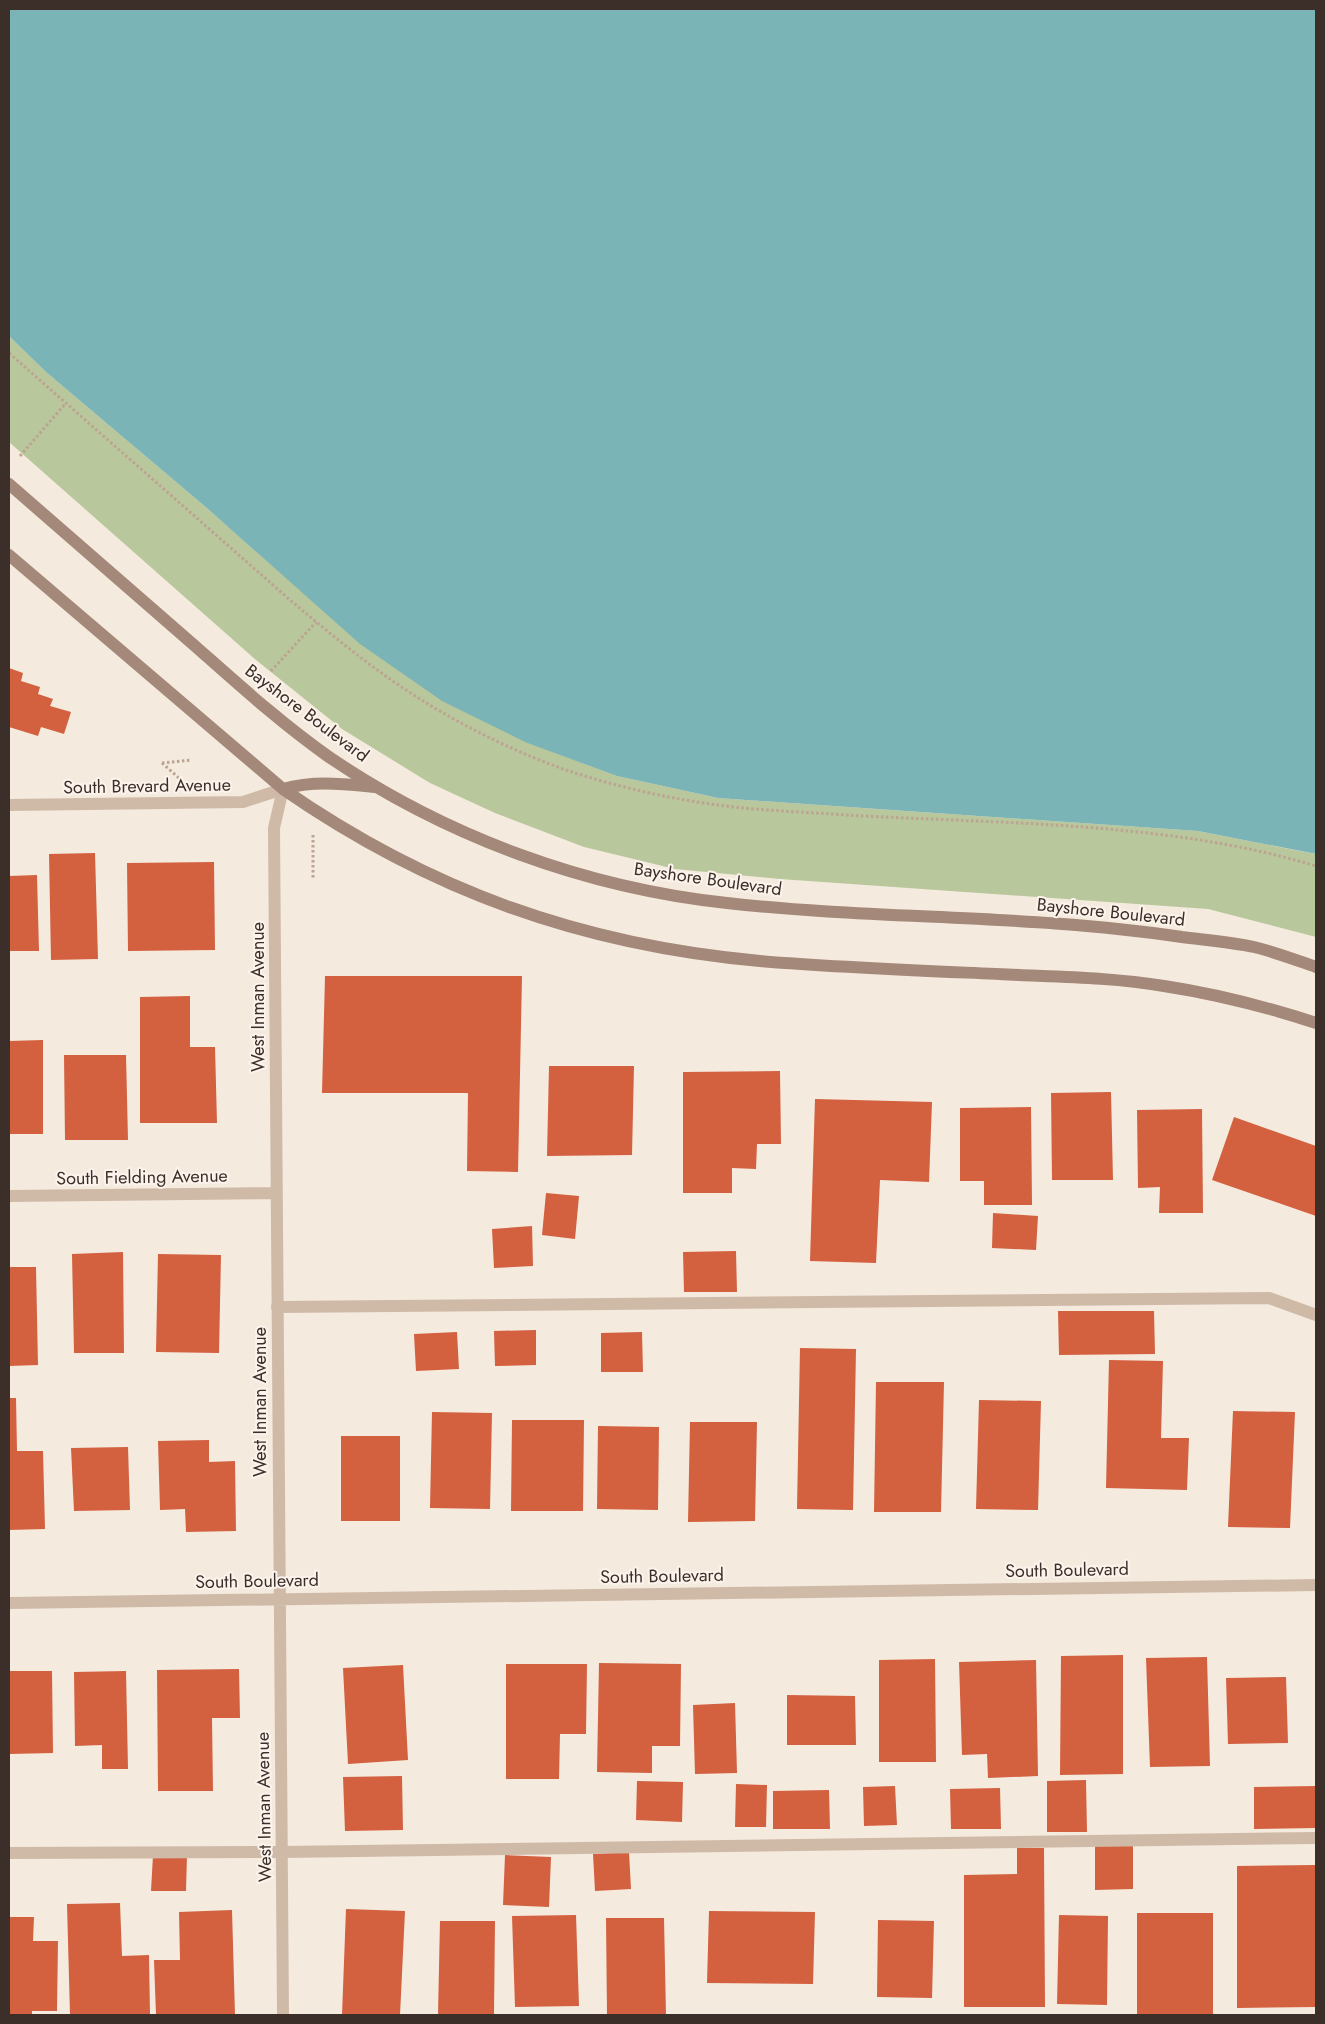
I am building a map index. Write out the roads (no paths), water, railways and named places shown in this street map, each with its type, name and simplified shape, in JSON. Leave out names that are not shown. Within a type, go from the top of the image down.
[{"type":"main road","name":"Bayshore Boulevard","points":[[9,484],[282,720],[328,756],[378,787],[480,839],[541,862],[611,883],[670,896],[729,904],[1123,928],[1254,948],[1316,967]]},
{"type":"main road","points":[[9,555],[283,789],[374,847],[437,879],[504,906],[609,937],[684,952],[759,960],[1092,978],[1163,986],[1280,1011],[1316,1023]]},
{"type":"main road","points":[[283,789],[297,785],[324,783],[378,787]]},
{"type":"street","name":"South Brevard Avenue","points":[[9,805],[243,802],[283,789]]},
{"type":"street","name":"West Inman Avenue","points":[[283,789],[274,828],[284,2015]]},
{"type":"street","name":"South Fielding Avenue","points":[[9,1196],[276,1193]]},
{"type":"street","points":[[277,1307],[1269,1298],[1316,1315]]},
{"type":"street","name":"South Boulevard","points":[[9,1602],[1316,1584]]},
{"type":"street","points":[[9,1853],[282,1852],[1316,1838]]},
{"type":"water","points":[[9,9],[1316,9],[1316,854],[1198,831],[718,798],[617,776],[525,742],[442,701],[360,644],[208,509],[46,372],[9,336]]}]
